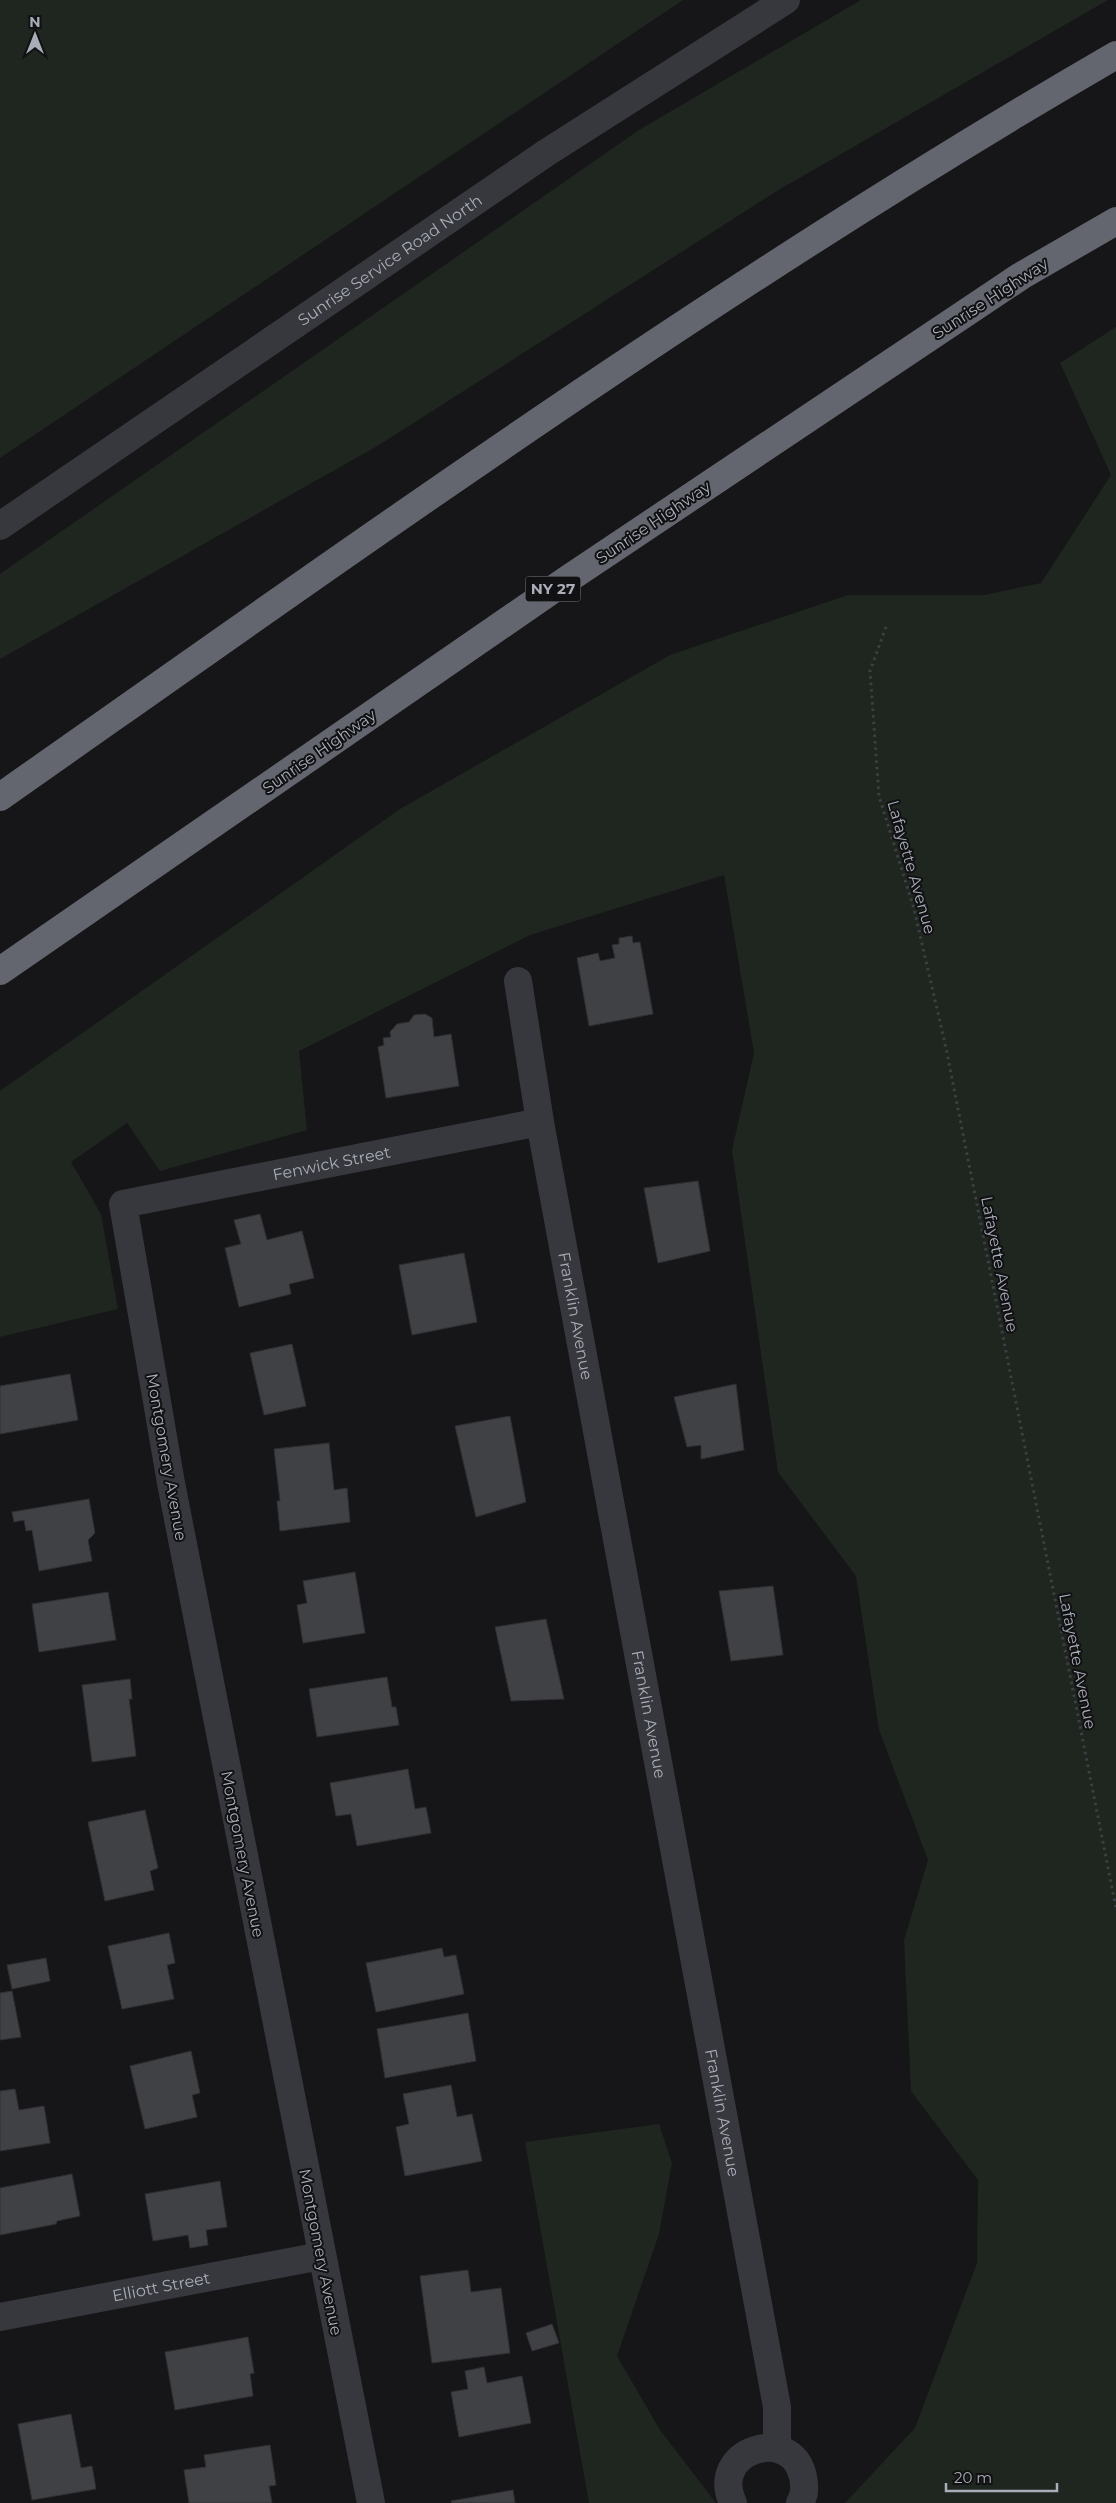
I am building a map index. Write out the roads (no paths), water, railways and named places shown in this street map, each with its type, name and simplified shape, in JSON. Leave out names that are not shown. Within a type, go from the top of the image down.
[{"type":"highway","points":[[0,797],[511,438],[888,192],[1116,55]]},
{"type":"highway","name":"Sunrise Highway","points":[[0,971],[568,580],[1021,276],[1116,221]]},
{"type":"street","name":"Sunrise Service Road North","points":[[0,526],[546,153],[786,0]]},
{"type":"street","name":"Franklin Avenue","points":[[518,981],[540,1122],[777,2407],[777,2448]]},
{"type":"street","name":"Fenwick Street","points":[[123,1204],[540,1122]]},
{"type":"street","name":"Montgomery Avenue","points":[[123,1204],[171,1482],[321,2256],[371,2503]]},
{"type":"street","name":"Elliott Street","points":[[0,2318],[321,2256]]},
{"type":"street","points":[[734,2503],[729,2489],[729,2477],[734,2465],[742,2456],[752,2450],[764,2447],[777,2448],[788,2454],[797,2463],[803,2474],[805,2487],[800,2503]]}]
